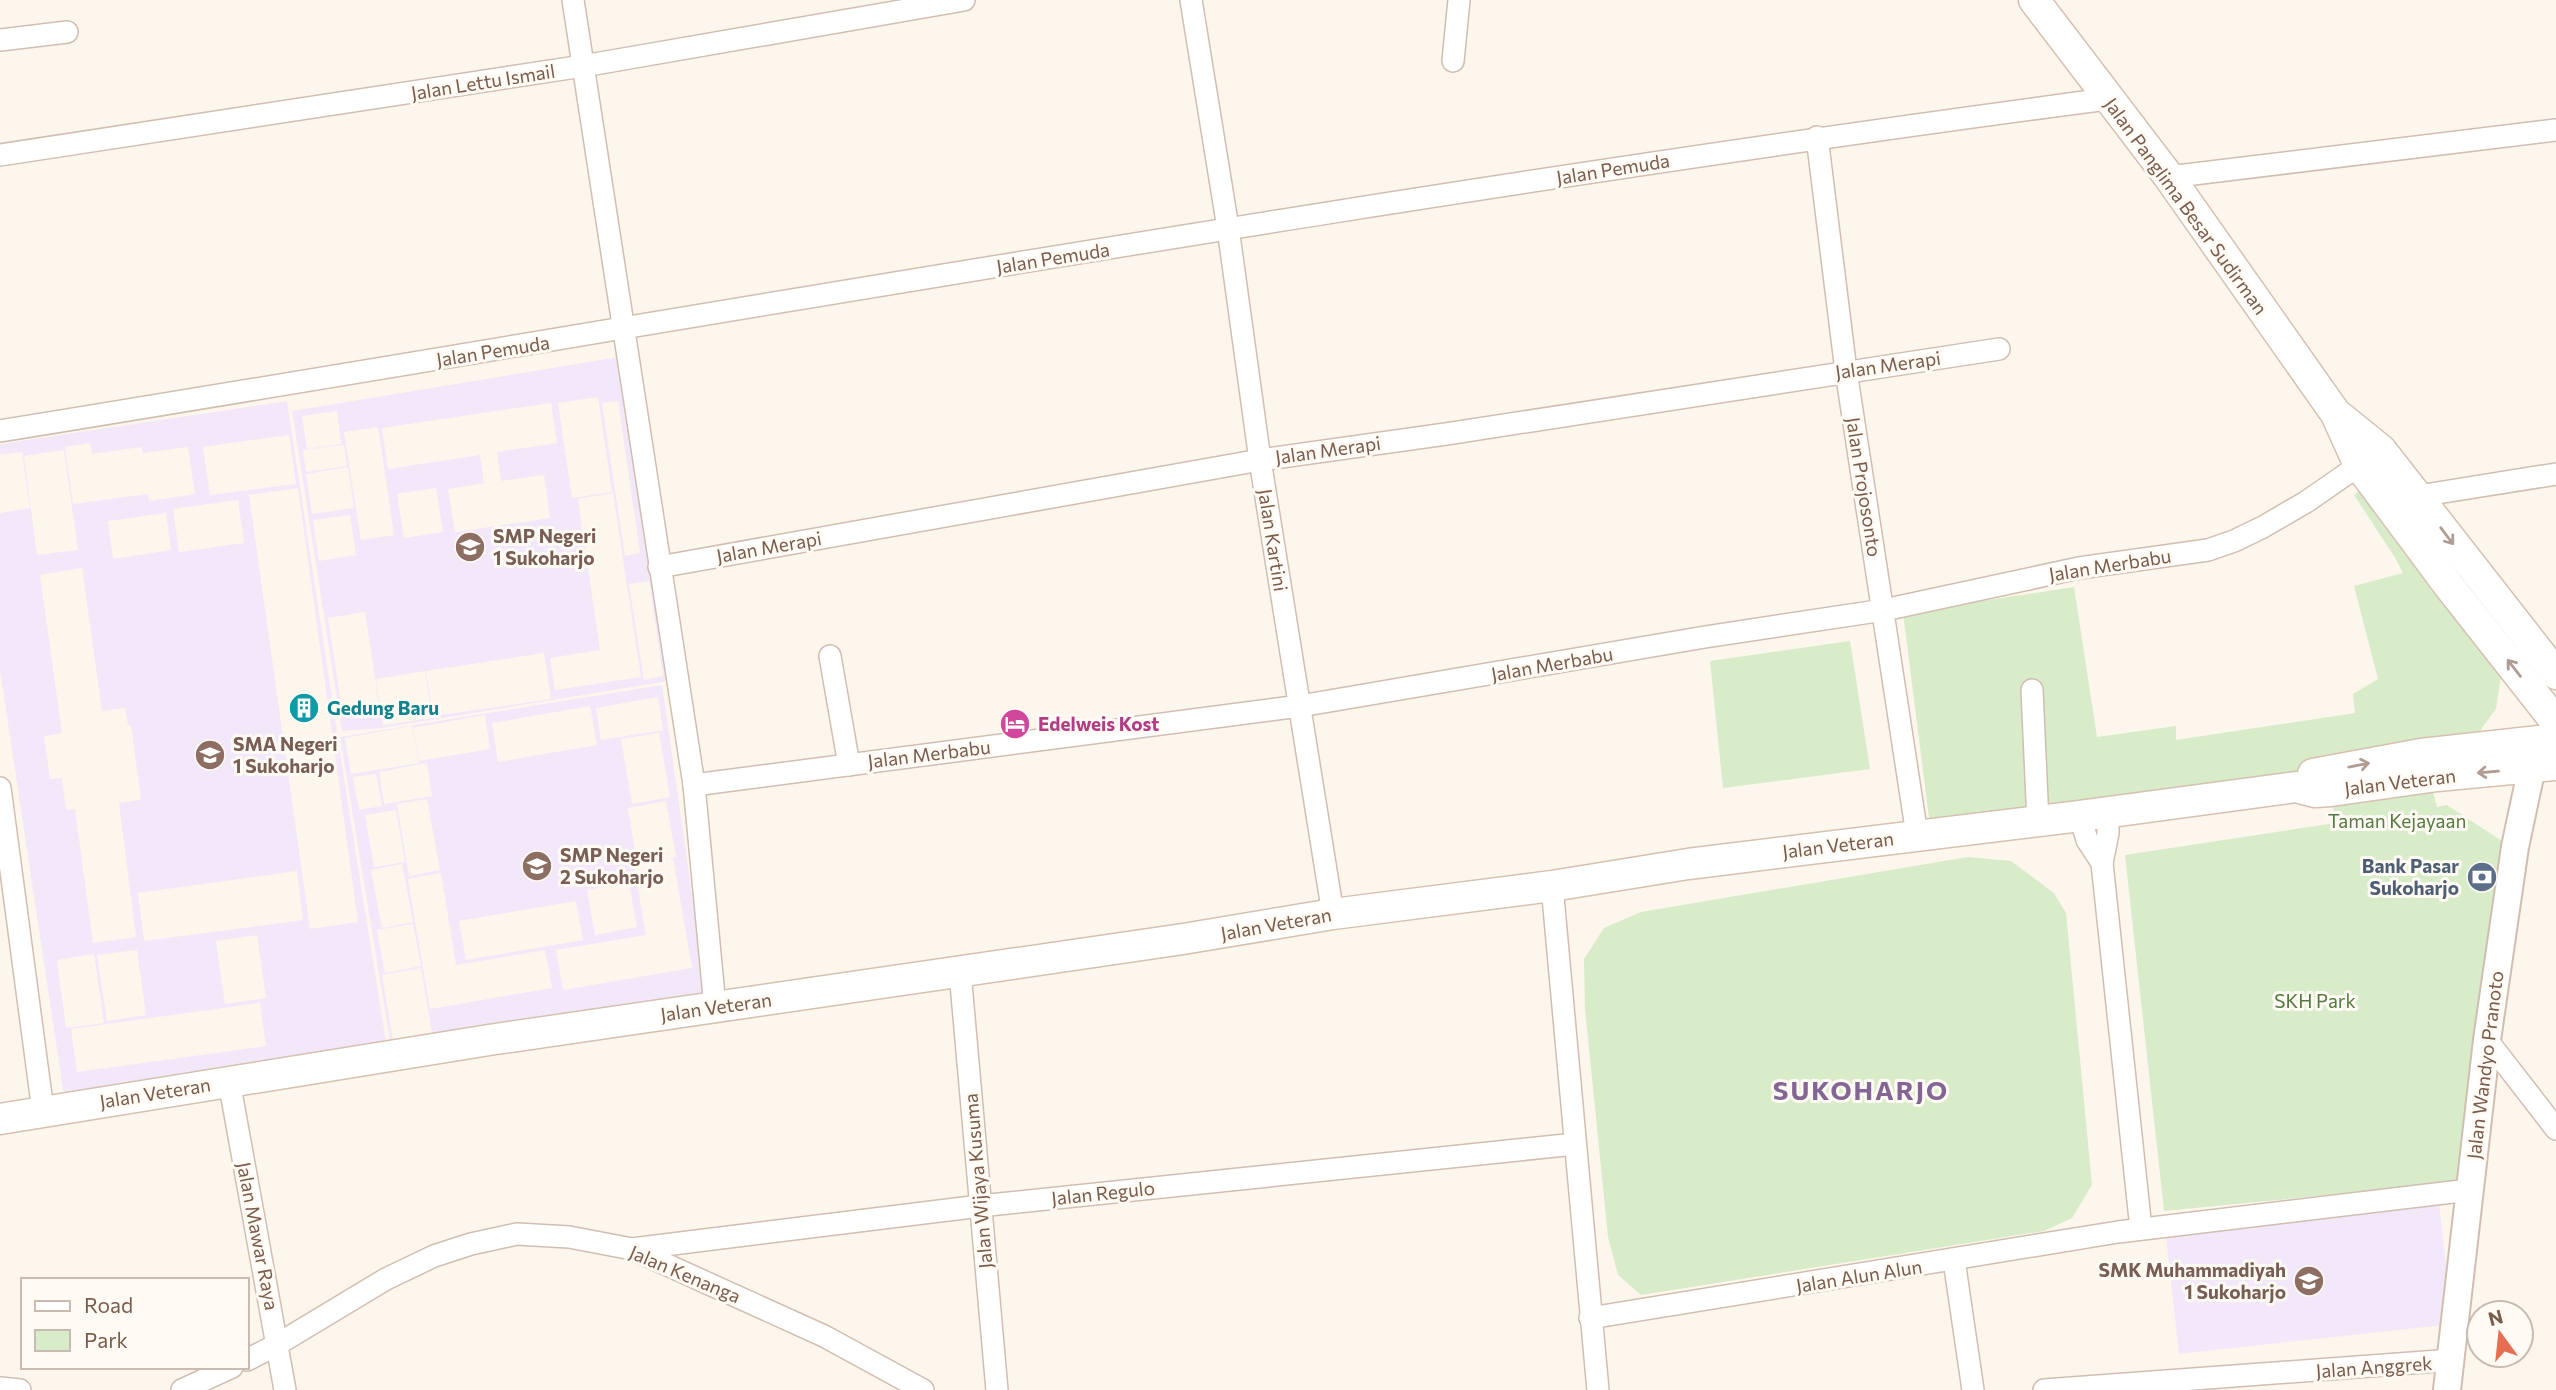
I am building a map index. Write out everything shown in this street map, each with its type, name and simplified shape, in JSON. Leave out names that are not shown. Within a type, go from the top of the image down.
[{"type":"main road","name":"Jalan Panglima Besar Sudirman","points":[[2034,0],[2169,177],[2336,414],[2370,457],[2417,496],[2556,674]]},
{"type":"main road","name":"Jalan Panglima Besar Sudirman","points":[[2370,457],[2386,501],[2556,722]]},
{"type":"main road","name":"Jalan Veteran","points":[[0,1119],[229,1081],[715,1007],[1183,940],[1333,914],[1552,886],[1688,864],[2038,822],[2296,787],[2315,792],[2544,753]]},
{"type":"street","points":[[573,0],[694,785],[715,1007]]},
{"type":"street","name":"Jalan Lettu Ismail","points":[[0,155],[583,66],[964,0]]},
{"type":"street","name":"Jalan Kartini","points":[[1191,0],[1228,228],[1260,460],[1333,914]]},
{"type":"street","points":[[1453,61],[1458,0]]},
{"type":"street","points":[[0,40],[67,32]]},
{"type":"street","name":"Jalan Pemuda","points":[[0,431],[1228,228],[1817,137],[2107,99]]},
{"type":"street","points":[[2169,177],[2556,130]]},
{"type":"street","name":"Jalan Projosonto","points":[[1817,137],[1846,371],[1917,835]]},
{"type":"street","name":"Jalan Merapi","points":[[659,567],[1260,460],[1999,349]]},
{"type":"street","name":"Jalan Merbabu","points":[[694,785],[1300,706],[1705,637],[1884,610],[2079,568],[2208,550],[2263,527],[2306,502],[2370,457]]},
{"type":"street","points":[[2386,501],[2556,474]]},
{"type":"street","points":[[830,656],[849,765]]},
{"type":"street","points":[[2032,690],[2038,822]]},
{"type":"street","name":"Jalan Wandyo Pranoto","points":[[2447,1390],[2487,1040],[2515,847],[2544,753]]},
{"type":"street","points":[[0,789],[6,882],[43,1111]]},
{"type":"street","points":[[2094,814],[2108,833],[2102,863],[2141,1229]]},
{"type":"street","points":[[1552,886],[1598,1390]]},
{"type":"street","name":"Jalan Wijaya Kusuma","points":[[960,972],[997,1390]]},
{"type":"street","points":[[2487,1040],[2556,1129]]},
{"type":"street","name":"Jalan Mawar Raya","points":[[229,1081],[285,1390]]},
{"type":"street","name":"Jalan Regulo","points":[[632,1249],[980,1206],[1575,1144]]},
{"type":"street","name":"Jalan Alun Alun","points":[[1590,1318],[2141,1229],[2469,1190]]},
{"type":"street","name":"Jalan Kenanga","points":[[248,1359],[386,1279],[434,1256],[471,1244],[517,1234],[569,1237],[632,1249],[824,1336],[923,1390]]},
{"type":"street","points":[[1954,1261],[1973,1390]]},
{"type":"street","name":"Jalan Anggrek","points":[[2044,1390],[2452,1360]]},
{"type":"street","points":[[182,1390],[228,1369]]},
{"type":"street","points":[[0,1388],[20,1390]]},
{"type":"shaded area","name":"SMP Negeri 1 Sukoharjo","points":[[618,357],[669,681],[382,728],[342,731],[292,411]],"holes":[[[598,397],[612,492],[572,498],[558,403]],[[618,401],[640,553],[625,556],[602,403]],[[551,403],[557,443],[497,452],[501,481],[544,475],[550,518],[455,532],[448,489],[484,483],[480,455],[388,469],[382,428]],[[337,411],[341,444],[307,449],[302,416]],[[378,427],[394,535],[361,540],[344,432]],[[344,445],[347,466],[306,472],[303,450]],[[348,467],[354,508],[312,514],[306,474]],[[436,488],[443,532],[404,538],[397,494]],[[613,493],[641,677],[555,690],[550,658],[600,650],[578,499]],[[350,515],[356,555],[319,561],[313,520]],[[649,581],[663,676],[644,680],[629,584]],[[365,612],[380,711],[343,716],[328,618]],[[544,653],[551,699],[433,716],[426,671]],[[425,671],[432,718],[383,725],[376,679]]]},
{"type":"shaded area","name":"SMA Negeri 1 Sukoharjo","points":[[287,401],[387,1048],[64,1096],[0,670],[0,513],[30,508],[22,452],[0,455],[0,444]],"holes":[[[289,435],[296,484],[210,495],[203,447]],[[90,443],[92,454],[141,447],[143,453],[188,447],[195,494],[149,501],[148,494],[73,504],[65,447]],[[64,450],[78,550],[37,555],[24,456]],[[298,488],[358,922],[310,929],[249,495]],[[238,500],[244,543],[179,552],[173,509]],[[166,513],[171,550],[113,559],[108,521]],[[82,568],[102,711],[125,708],[128,725],[131,725],[141,800],[119,803],[136,937],[93,943],[75,809],[66,810],[62,778],[50,779],[44,736],[62,733],[40,575]],[[297,871],[303,920],[144,941],[138,893]],[[257,935],[266,998],[225,1004],[216,941]],[[137,950],[146,1015],[107,1021],[97,955]],[[94,954],[104,1023],[66,1028],[57,960]],[[260,1003],[266,1046],[77,1072],[71,1029]]]},
{"type":"shaded area","name":"SMP Negeri 2 Sukoharjo","points":[[662,685],[707,998],[391,1047],[340,737]],"holes":[[[658,697],[663,730],[601,740],[596,708]],[[590,706],[597,745],[498,762],[492,723]],[[485,715],[490,749],[419,761],[413,728]],[[412,726],[419,763],[351,774],[345,738]],[[659,733],[670,797],[632,804],[621,739]],[[427,763],[432,796],[384,804],[379,772]],[[376,774],[382,806],[359,810],[353,777]],[[427,799],[440,870],[409,876],[397,804]],[[666,801],[676,857],[637,864],[628,808]],[[396,810],[405,862],[374,867],[365,815]],[[673,858],[692,968],[563,990],[556,950],[646,935],[634,865]],[[402,864],[413,922],[382,928],[371,870]],[[441,873],[456,965],[545,950],[552,988],[430,1009],[408,879]],[[629,883],[637,927],[595,935],[587,890]],[[576,901],[583,940],[466,960],[459,921]],[[413,924],[421,966],[385,973],[377,930]],[[421,968],[432,1033],[393,1040],[382,975]]]},
{"type":"shaded area","name":"SMK Muhammadiyah 1 Sukoharjo","points":[[2439,1204],[2453,1324],[2179,1354],[2166,1237]]},
{"type":"green space","points":[[2377,477],[2502,670],[2496,709],[2454,766],[1930,826],[1903,613],[2074,587],[2097,737],[2176,726],[2176,740],[2355,713],[2353,694],[2378,679],[2354,586],[2403,573],[2354,495]]},
{"type":"green space","points":[[1850,641],[1870,769],[1723,788],[1710,661]]},
{"type":"green space","name":"SKH Park","points":[[2432,787],[2437,807],[2447,805],[2505,843],[2471,1181],[2164,1211],[2125,855],[2335,823],[2332,797]]},
{"type":"green space","points":[[1968,857],[2011,861],[2054,893],[2066,913],[2092,1185],[2072,1218],[2044,1231],[1641,1295],[1618,1275],[1608,1237],[1585,1009],[1584,959],[1604,928],[1641,912]]},
{"type":"place","name":"SMP Negeri 1 Sukoharjo","points":[[470,547]]},
{"type":"place","name":"Gedung Baru","points":[[304,708]]},
{"type":"place","name":"Edelweis Kost","points":[[1015,724]]},
{"type":"place","name":"SMA Negeri 1 Sukoharjo","points":[[210,755]]},
{"type":"place","name":"SMP Negeri 2 Sukoharjo","points":[[537,866]]},
{"type":"place","name":"Bank Pasar Sukoharjo","points":[[2482,877]]},
{"type":"place","name":"SMK Muhammadiyah 1 Sukoharjo","points":[[2309,1281]]},
{"type":"district","name":"SUKOHARJO","points":[[1861,1091]]},
{"type":"park label","name":"Taman Kejayaan","points":[[2397,821]]}]
